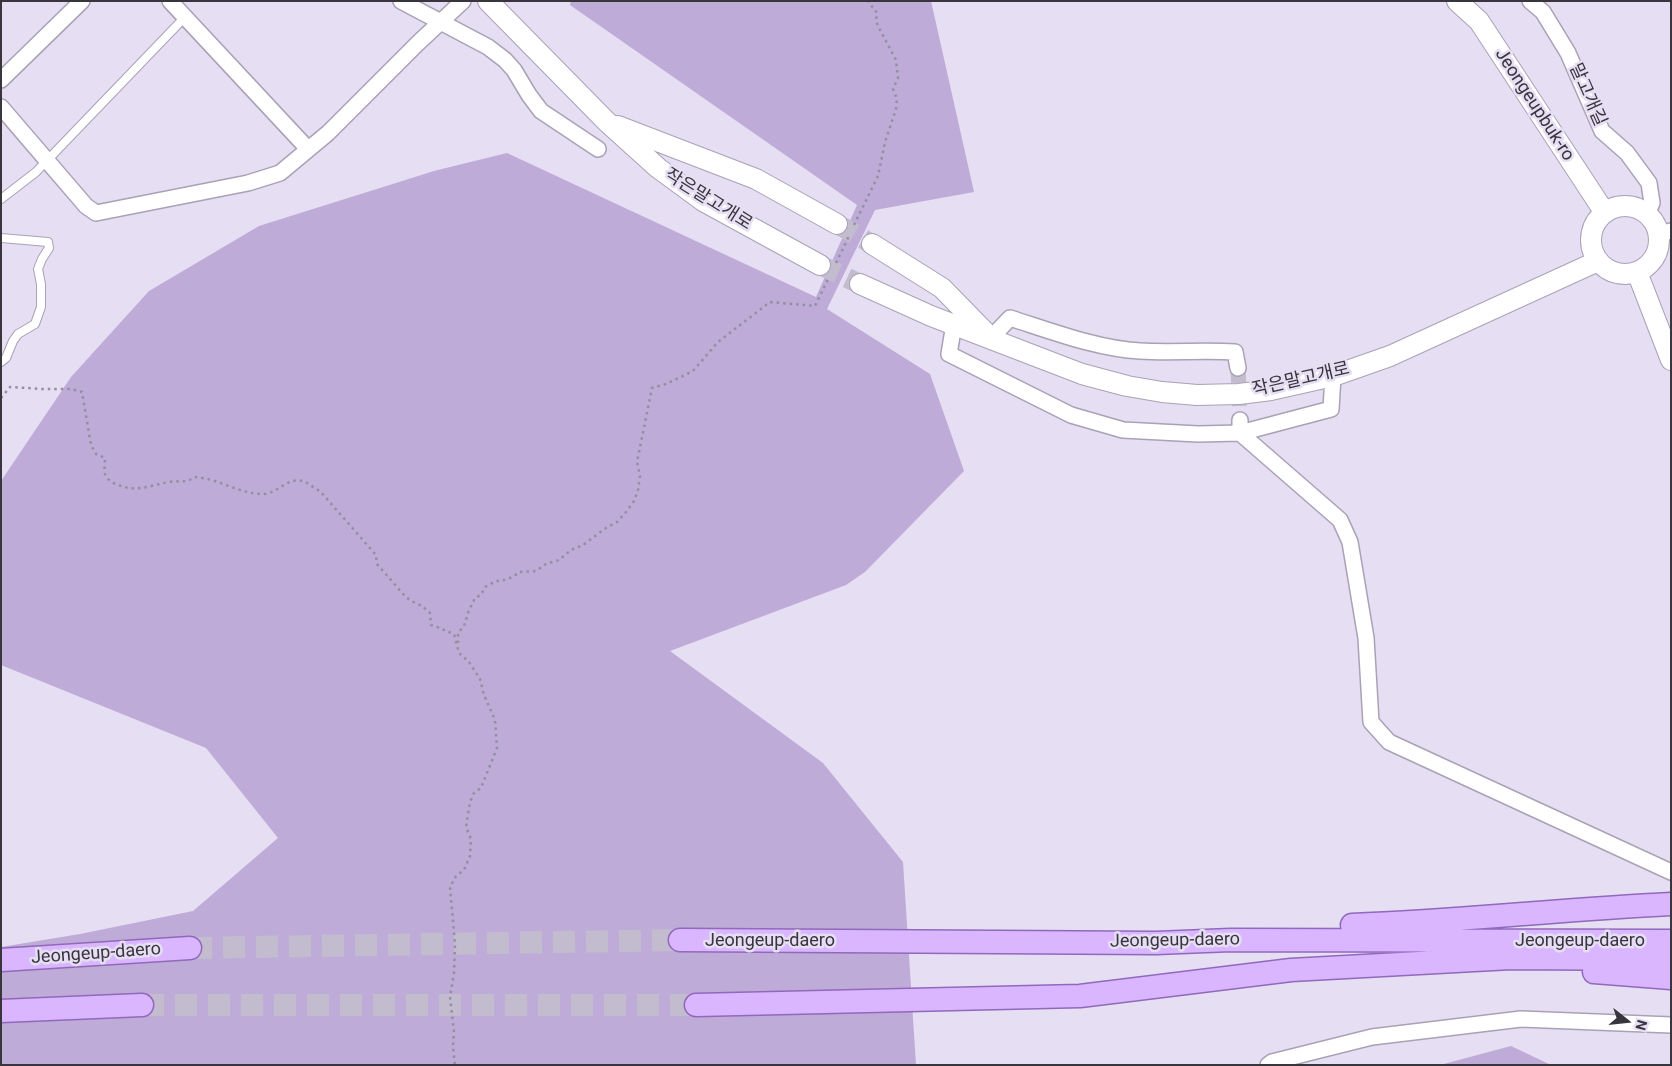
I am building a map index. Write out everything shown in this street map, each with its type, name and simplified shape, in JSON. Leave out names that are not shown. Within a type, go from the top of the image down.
[{"type":"main road","points":[[1156,943],[1202,929],[1391,923],[1671,904]]},
{"type":"main road","name":"Jeongeup-daero","points":[[680,940],[1156,943],[1231,940],[1671,941]]},
{"type":"main road","name":"Jeongeup-daero","points":[[1,960],[190,948]]},
{"type":"main road","name":"Jeongeup-daero","points":[[696,1006],[1080,996],[1291,970],[1511,958],[1671,959]]},
{"type":"main road","points":[[1291,970],[1456,972],[1523,970],[1597,972],[1671,978]]},
{"type":"main road","points":[[1,1012],[142,1005]]},
{"type":"street","points":[[1,80],[82,1]]},
{"type":"street","points":[[170,1],[308,149]]},
{"type":"street","points":[[401,1],[488,46],[505,60],[541,111],[598,149]]},
{"type":"street","points":[[1,107],[86,206],[96,213],[248,182],[280,173],[328,133],[462,1]]},
{"type":"street","name":"작은말고개로","points":[[488,1],[606,121],[658,168],[703,201],[820,265]]},
{"type":"street","name":"Jeongeupbuk-ro","points":[[1458,1],[1479,21],[1605,213]]},
{"type":"street","name":"말고개길","points":[[1530,1],[1544,12],[1568,53],[1602,131],[1627,153],[1649,183],[1652,203],[1647,214]]},
{"type":"street","name":"작은말고개로","points":[[606,121],[756,179],[837,224]]},
{"type":"street","points":[[1626,206],[1638,208],[1647,214],[1665,233],[1654,257],[1647,266],[1637,272],[1616,273],[1598,261],[1591,241],[1593,230],[1598,220],[1605,213],[1615,208],[1626,206]]},
{"type":"street","name":"작은말고개로","points":[[872,244],[942,288],[991,338]]},
{"type":"street","name":"작은말고개로","points":[[860,284],[931,316],[1082,374],[1127,386],[1162,392],[1196,395],[1239,394],[1271,390],[1333,376],[1390,356],[1598,261]]},
{"type":"street","points":[[1637,272],[1671,360]]},
{"type":"street","points":[[991,338],[1010,318],[1093,343],[1138,352],[1235,352],[1238,368]]},
{"type":"street","points":[[954,324],[949,354],[1071,415],[1123,430],[1198,434],[1331,409],[1333,376]]},
{"type":"street","points":[[1240,427],[1340,520],[1350,542],[1366,638],[1371,722],[1389,742],[1671,872]]},
{"type":"street","points":[[1268,1065],[1272,1062],[1372,1037],[1521,1019],[1671,1025]]},
{"type":"lane","points":[[1,199],[36,172],[185,17]]},
{"type":"lane","points":[[1,238],[48,242],[49,248],[38,268],[41,284],[41,307],[34,324],[18,334],[6,358],[1,362]]},
{"type":"path","points":[[458,644],[458,633],[464,626],[469,610],[475,598],[485,588],[496,581],[502,581],[519,572],[536,571],[546,564],[559,560],[571,550],[617,522],[627,511],[634,501],[638,490],[640,476],[637,462],[652,388],[666,384],[693,371],[718,342],[770,302],[815,306],[878,176],[885,142],[896,110],[897,99],[893,89],[898,78],[896,60],[876,21],[877,13],[868,1]]},
{"type":"path","points":[[1,398],[10,387],[71,389],[82,392],[91,445],[96,454],[104,458],[105,474],[112,483],[127,489],[142,489],[171,482],[185,482],[194,477],[207,478],[253,494],[264,495],[295,481],[304,482],[320,490],[376,555],[377,564],[404,595],[430,613],[431,625],[454,634],[462,657],[469,662],[480,679],[484,695],[495,720],[497,748],[481,788],[474,793],[470,802],[466,827],[471,839],[470,856],[464,870],[456,876],[450,887],[456,957],[450,997],[455,1065]]},
{"type":"shaded area","points":[[571,1],[931,1],[974,192],[875,210],[827,309],[930,374],[964,471],[865,572],[846,585],[670,651],[823,763],[903,862],[916,1065],[1,1065],[1,947],[80,934],[193,911],[278,838],[206,748],[1,665],[1,481],[71,377],[149,291],[259,226],[434,171],[507,153],[816,297],[857,205],[570,5]]},
{"type":"shaded area","points":[[1511,1046],[1551,1065],[1440,1065]]},
{"type":"tunnel","points":[[837,224],[872,244]]},
{"type":"tunnel","points":[[820,265],[860,284]]},
{"type":"tunnel","points":[[1238,368],[1240,420]]},
{"type":"tunnel","points":[[190,948],[680,940]]},
{"type":"tunnel","points":[[142,1005],[696,1005]]}]
